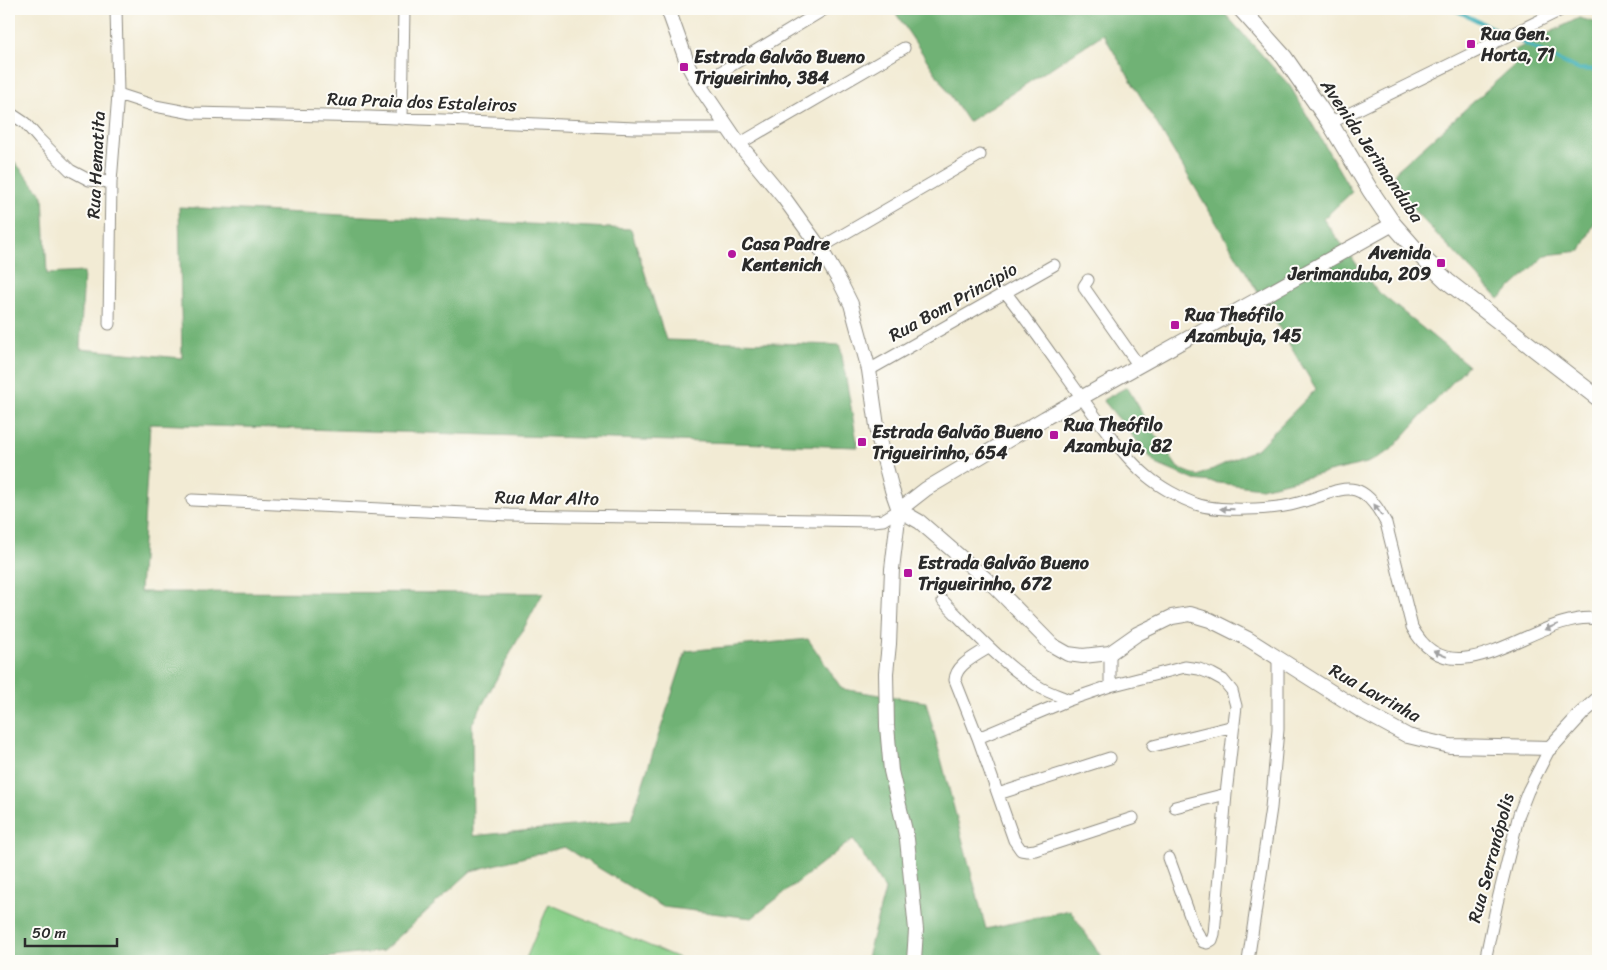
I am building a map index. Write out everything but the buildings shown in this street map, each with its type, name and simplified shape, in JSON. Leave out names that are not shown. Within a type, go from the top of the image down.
[{"type":"main road","name":"Avenida Jerimanduba","points":[[1240,9],[1284,58],[1330,124],[1370,190],[1394,224],[1422,257],[1447,281],[1598,395]]},
{"type":"street","name":"Rua Hematita","points":[[108,324],[111,182],[118,94],[116,9]]},
{"type":"street","points":[[402,119],[404,9]]},
{"type":"street","points":[[668,9],[688,65],[699,85],[739,144],[784,198],[820,248],[851,304],[868,370],[879,440],[899,510],[892,570],[886,673],[887,726],[891,771],[907,839],[916,930],[914,961]]},
{"type":"street","points":[[699,85],[807,13],[825,9]]},
{"type":"street","points":[[1330,124],[1563,9]]},
{"type":"street","points":[[739,144],[904,48]]},
{"type":"street","name":"Rua Praia dos Estaleiros","points":[[118,94],[155,106],[192,113],[626,128],[728,128]]},
{"type":"street","points":[[13,114],[25,123],[39,140],[70,170],[88,180],[111,182]]},
{"type":"street","points":[[820,248],[980,155]]},
{"type":"street","points":[[899,510],[926,489],[1082,397],[1394,224]]},
{"type":"street","name":"Rua Bom Principio","points":[[868,370],[1054,265]]},
{"type":"street","points":[[1088,280],[1084,286],[1085,290],[1139,366]]},
{"type":"street","points":[[1006,293],[1126,456],[1148,476],[1197,504],[1219,508],[1259,508],[1297,504],[1344,488],[1356,490],[1367,496],[1379,509],[1386,522],[1412,627],[1417,637],[1436,654],[1450,658],[1467,658],[1487,653],[1568,620],[1584,617],[1598,619]]},
{"type":"street","name":"Rua Mar Alto","points":[[192,500],[509,515],[844,521],[883,520],[899,510]]},
{"type":"street","points":[[899,510],[920,522],[994,587],[1052,645],[1068,654],[1083,656],[1110,653],[1110,686]]},
{"type":"street","points":[[943,601],[989,647],[1041,688],[1069,700]]},
{"type":"street","name":"Rua Lavrinha","points":[[1110,653],[1138,634],[1172,617],[1190,614],[1210,620],[1248,639],[1278,656],[1360,710],[1408,736],[1450,746],[1550,748]]},
{"type":"street","points":[[989,647],[959,668],[955,680],[978,738],[1014,840],[1021,850],[1027,851],[1133,818]]},
{"type":"street","points":[[1248,961],[1272,798],[1278,730],[1278,656]]},
{"type":"street","points":[[978,738],[1069,700],[1110,686],[1185,667],[1199,669],[1223,680],[1232,691],[1236,706],[1226,794],[1214,934],[1212,940],[1207,943],[1203,942],[1194,926],[1169,858]]},
{"type":"street","name":"Rua Serranópolis","points":[[1485,961],[1519,814],[1528,791],[1550,748],[1598,698]]},
{"type":"street","points":[[1153,746],[1234,726]]},
{"type":"street","points":[[998,794],[1110,758]]},
{"type":"street","points":[[1175,807],[1226,794]]},
{"type":"green space","points":[[893,9],[1216,9],[1226,15],[1290,86],[1352,192],[1323,219],[1376,290],[1468,365],[1390,451],[1367,463],[1261,488],[1194,480],[1156,464],[1103,400],[1127,387],[1156,436],[1178,468],[1198,476],[1258,448],[1316,389],[1103,34],[968,122]]},
{"type":"green space","points":[[1579,18],[1598,23],[1598,215],[1581,251],[1546,255],[1499,299],[1403,199],[1395,172],[1519,61],[1513,51]]},
{"type":"green space","points":[[9,155],[43,196],[47,274],[84,272],[80,349],[182,358],[179,207],[631,229],[666,340],[840,345],[858,447],[150,424],[140,592],[543,593],[472,724],[473,836],[631,820],[686,651],[808,639],[842,689],[926,702],[986,929],[1070,910],[1104,961],[866,961],[885,890],[853,839],[752,918],[663,907],[564,847],[471,871],[383,951],[299,961],[9,961]]},
{"type":"green space","points":[[549,904],[686,961],[525,961]]},
{"type":"waterway","points":[[1453,9],[1505,34]]},
{"type":"waterway","points":[[1511,37],[1577,69],[1598,70]]},
{"type":"place","name":"Rua Gen. Horta, 71","points":[[1471,44]]},
{"type":"place","name":"Estrada Galvão Bueno Trigueirinho, 384","points":[[684,67]]},
{"type":"place","name":"Casa Padre Kentenich","points":[[732,254]]},
{"type":"place","name":"Avenida Jerimanduba, 209","points":[[1441,263]]},
{"type":"place","name":"Rua Theófilo Azambuja, 145","points":[[1175,325]]},
{"type":"place","name":"Rua Theófilo Azambuja, 82","points":[[1054,435]]},
{"type":"place","name":"Estrada Galvão Bueno Trigueirinho, 654","points":[[862,442]]},
{"type":"place","name":"Estrada Galvão Bueno Trigueirinho, 672","points":[[908,573]]}]
